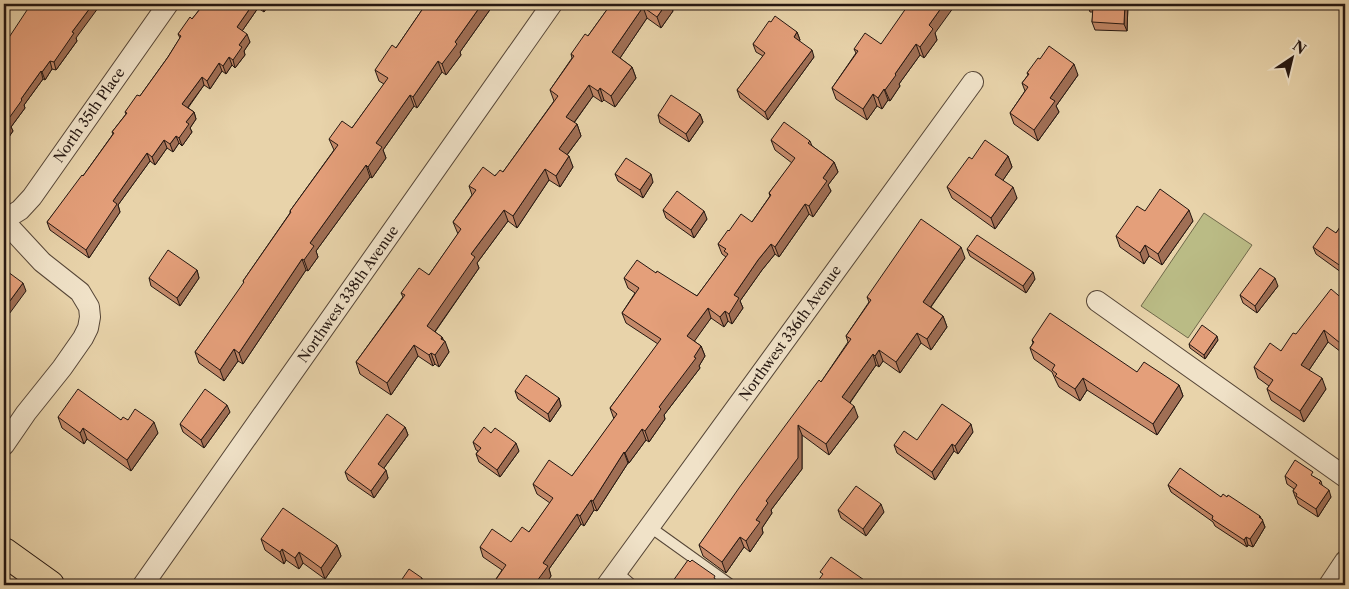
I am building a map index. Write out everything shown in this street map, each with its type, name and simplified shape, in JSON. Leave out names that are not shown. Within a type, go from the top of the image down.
[{"type":"highway","points":[[4,552],[50,585]]},
{"type":"street","name":"North 35th Place","points":[[4,221],[20,210],[32,197],[168,4]]},
{"type":"street","name":"Northwest 338th Avenue","points":[[144,585],[552,4]]},
{"type":"street","name":"Northwest 336th Avenue","points":[[612,578],[973,82]]},
{"type":"street","points":[[4,221],[42,262],[80,292],[89,307],[90,316],[88,328],[73,353],[4,445]]},
{"type":"street","points":[[1097,301],[1345,477]]},
{"type":"street","points":[[1330,585],[1345,561]]},
{"type":"lane","points":[[650,527],[731,585]]},
{"type":"lane","points":[[612,578],[632,585]]},
{"type":"green space","points":[[1204,213],[1252,245],[1188,338],[1141,306]]},
{"type":"building","points":[[31,4],[93,4],[72,32],[74,33],[54,62],[50,61],[41,71],[21,99],[7,121],[10,123],[4,132],[4,57],[9,49],[4,45]]},
{"type":"building","points":[[204,4],[253,4],[237,27],[247,34],[239,45],[242,47],[233,60],[229,57],[223,66],[219,63],[207,81],[202,77],[182,104],[194,112],[186,122],[189,124],[179,138],[176,136],[170,144],[164,140],[152,157],[147,153],[113,201],[117,204],[86,250],[47,222],[114,133],[112,132],[127,113],[125,112],[137,95],[140,96],[168,57],[181,36],[178,34],[190,17],[192,19]]},
{"type":"building","points":[[426,4],[482,4],[442,64],[438,61],[413,97],[410,95],[376,143],[382,147],[368,167],[366,165],[310,243],[314,246],[304,260],[302,259],[239,353],[234,349],[220,370],[195,352],[244,282],[290,211],[338,145],[329,139],[342,121],[352,128],[388,78],[375,70],[392,45],[396,48]]},
{"type":"building","points":[[611,4],[666,4],[657,17],[643,7],[612,52],[632,67],[611,96],[600,88],[598,91],[589,85],[566,117],[577,124],[559,149],[569,156],[556,176],[545,169],[513,216],[504,210],[471,254],[475,257],[427,326],[445,341],[435,355],[431,353],[429,355],[414,345],[387,383],[356,362],[405,295],[401,293],[419,268],[429,275],[461,229],[453,222],[476,190],[469,186],[483,167],[495,176],[500,170],[503,172],[558,96],[550,90],[574,56],[571,54],[585,34],[588,36]]},
{"type":"building","points":[[909,4],[944,4],[929,25],[933,29],[920,47],[916,44],[885,90],[878,98],[873,94],[863,109],[832,88],[858,51],[854,49],[865,33],[881,44]]},
{"type":"building","points":[[1087,4],[1125,4],[1124,24],[1092,22],[1093,5]]},
{"type":"building","points":[[775,16],[797,32],[794,37],[812,50],[765,112],[737,90],[765,53],[753,44],[769,21],[771,22]]},
{"type":"building","points":[[1049,46],[1074,64],[1050,98],[1055,101],[1034,130],[1010,113],[1028,87],[1022,83],[1029,74],[1027,73]]},
{"type":"building","points":[[671,95],[700,114],[686,134],[658,115]]},
{"type":"building","points":[[784,122],[834,162],[823,178],[827,181],[809,206],[805,204],[775,247],[771,244],[758,260],[734,295],[739,298],[729,314],[725,311],[720,317],[708,308],[687,336],[701,346],[694,357],[696,358],[659,407],[661,409],[645,431],[642,429],[624,452],[593,501],[591,500],[580,516],[577,514],[543,563],[548,566],[534,585],[531,583],[529,585],[492,585],[506,565],[480,547],[492,529],[511,542],[522,527],[529,532],[553,498],[533,484],[549,460],[572,476],[617,414],[610,408],[661,339],[622,313],[639,288],[624,278],[637,260],[697,296],[728,254],[724,251],[726,249],[718,244],[741,214],[752,222],[771,195],[769,193],[795,158],[771,140]]},
{"type":"building","points":[[985,140],[1008,156],[995,175],[1013,187],[991,218],[947,187],[969,157],[972,159]]},
{"type":"building","points":[[626,158],[651,174],[640,190],[615,174]]},
{"type":"building","points":[[1160,189],[1189,210],[1158,254],[1145,245],[1140,253],[1116,236],[1137,206],[1145,211]]},
{"type":"building","points":[[677,191],[704,211],[691,230],[663,210]]},
{"type":"building","points":[[921,219],[961,247],[923,302],[943,316],[927,339],[917,333],[896,362],[879,350],[875,356],[873,354],[842,397],[854,406],[826,444],[798,425],[798,458],[766,501],[768,503],[756,520],[760,522],[746,541],[740,537],[722,562],[699,545],[739,488],[819,380],[821,382],[851,339],[846,336],[871,300],[867,297]]},
{"type":"building","points":[[1345,220],[1345,269],[1313,247],[1327,227],[1336,233]]},
{"type":"building","points":[[977,235],[1033,272],[1023,286],[967,249]]},
{"type":"building","points":[[168,250],[197,270],[177,298],[149,278]]},
{"type":"building","points":[[1260,268],[1275,278],[1255,306],[1240,295]]},
{"type":"building","points":[[4,269],[23,283],[4,309]]},
{"type":"building","points":[[1331,289],[1345,301],[1343,315],[1345,317],[1345,347],[1324,330],[1301,365],[1322,378],[1300,411],[1267,389],[1273,380],[1254,367],[1270,343],[1281,351],[1293,333],[1296,334]]},
{"type":"building","points":[[1050,313],[1137,372],[1144,362],[1179,385],[1153,424],[1083,378],[1075,389],[1055,376],[1057,374],[1052,370],[1055,365],[1030,348],[1034,342],[1032,340]]},
{"type":"building","points":[[1202,325],[1217,336],[1204,355],[1189,344]]},
{"type":"building","points":[[526,375],[559,398],[548,414],[515,391]]},
{"type":"building","points":[[78,389],[121,420],[123,417],[128,420],[135,409],[154,422],[127,460],[83,428],[80,433],[58,417]]},
{"type":"building","points":[[205,389],[227,405],[201,440],[180,424]]},
{"type":"building","points":[[942,404],[971,424],[955,446],[952,444],[932,472],[894,445],[904,431],[917,440]]},
{"type":"building","points":[[387,414],[405,427],[378,464],[386,470],[371,491],[345,472]]},
{"type":"building","points":[[484,427],[491,433],[495,428],[516,443],[497,470],[476,454],[481,448],[473,442]]},
{"type":"building","points":[[1295,460],[1313,472],[1311,475],[1321,481],[1319,483],[1329,490],[1316,509],[1296,496],[1297,494],[1293,491],[1297,485],[1285,476]]},
{"type":"building","points":[[1180,468],[1221,497],[1223,494],[1227,497],[1228,495],[1260,516],[1263,520],[1250,539],[1246,537],[1244,540],[1212,519],[1213,516],[1168,485]]},
{"type":"building","points":[[856,486],[881,504],[863,529],[838,510]]},
{"type":"building","points":[[283,508],[337,545],[321,568],[299,552],[295,558],[282,549],[280,552],[261,539]]},
{"type":"building","points":[[831,557],[867,582],[865,585],[815,585],[823,574],[820,572]]},
{"type":"building","points":[[688,560],[690,562],[692,560],[715,576],[714,578],[721,583],[720,585],[670,585]]},
{"type":"building","points":[[409,569],[422,578],[417,585],[398,585]]}]
